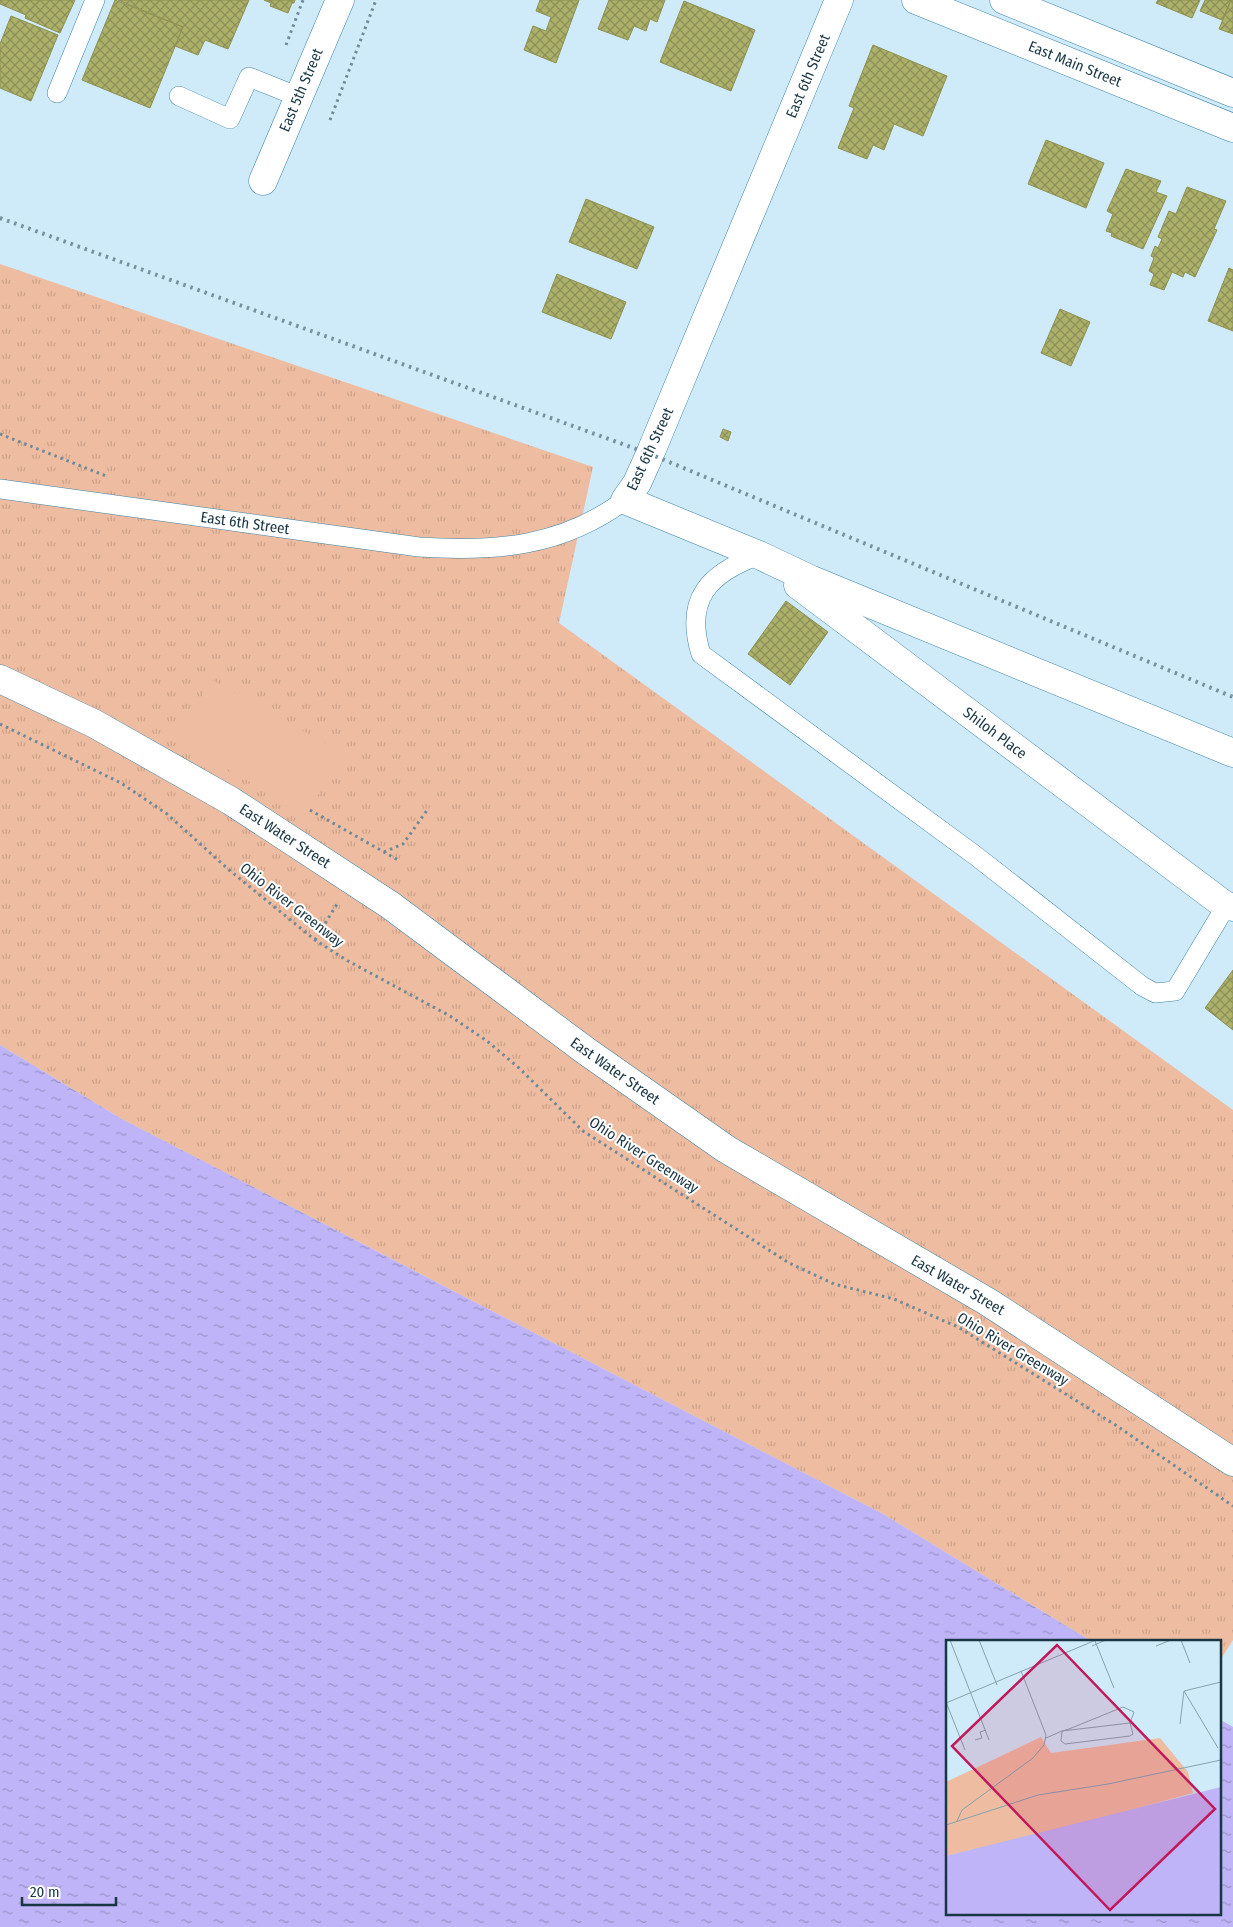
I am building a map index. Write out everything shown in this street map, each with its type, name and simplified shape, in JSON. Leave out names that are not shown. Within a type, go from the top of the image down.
[{"type":"street","name":"East 5th Street","points":[[263,181],[340,0]]},
{"type":"street","name":"East 6th Street","points":[[625,500],[637,483],[650,454],[839,0]]},
{"type":"street","name":"East Main Street","points":[[916,0],[1233,128]]},
{"type":"street","points":[[1004,0],[1233,93]]},
{"type":"street","name":"Shiloh Place","points":[[625,500],[759,555],[812,580],[1233,753]]},
{"type":"street","name":"Shiloh Place","points":[[759,555],[1230,907]]},
{"type":"street","name":"East Water Street","points":[[0,679],[95,724],[231,802],[390,905],[586,1051],[726,1148],[988,1302],[1233,1462]]},
{"type":"lane","points":[[57,93],[95,0]]},
{"type":"lane","points":[[178,96],[230,119],[249,77],[299,98]]},
{"type":"lane","name":"East 6th Street","points":[[0,489],[419,547],[454,549],[517,546],[545,540],[605,514],[625,500]]},
{"type":"lane","points":[[759,555],[738,563],[720,575],[704,590],[696,610],[694,633],[701,654],[976,856],[1142,986],[1155,993],[1175,991],[1230,907]]},
{"type":"path","points":[[330,120],[376,0]]},
{"type":"path","points":[[0,434],[108,477]]},
{"type":"path","name":"Ohio River Greenway","points":[[0,724],[121,783],[167,814],[228,869],[315,940],[348,961],[450,1016],[487,1041],[519,1068],[583,1131],[789,1263],[834,1284],[894,1299],[958,1327],[1117,1426],[1233,1506]]},
{"type":"path","points":[[384,852],[403,844],[428,809]]},
{"type":"path","points":[[310,810],[398,860]]},
{"type":"path","points":[[315,940],[340,900]]},
{"type":"green space","points":[[0,264],[593,467],[559,623],[1233,1110],[1233,1640],[1220,1660],[1220,1640],[1089,1640],[883,1514],[120,1118],[0,1045]]},
{"type":"green space","points":[[212,680],[343,753],[307,814],[176,740]]},
{"type":"water","points":[[0,1045],[120,1118],[883,1514],[1089,1640],[946,1640],[946,1914],[1220,1914],[1220,1720],[1233,1727],[1233,1927],[0,1927]]},
{"type":"building","points":[[0,0],[75,0],[60,33],[25,18],[26,15],[0,4]]},
{"type":"building","points":[[115,0],[183,27],[150,108],[82,80]]},
{"type":"building","points":[[118,0],[249,0],[228,49],[205,40],[198,55],[175,46],[183,27]]},
{"type":"building","points":[[264,0],[295,0],[288,13],[270,6],[271,3]]},
{"type":"building","points":[[540,0],[579,0],[556,63],[524,50],[533,26],[546,31],[551,17],[536,11]]},
{"type":"building","points":[[609,0],[665,0],[657,22],[650,19],[646,31],[634,26],[628,40],[598,29]]},
{"type":"building","points":[[1158,0],[1200,0],[1192,18],[1156,3]]},
{"type":"building","points":[[1205,0],[1231,0],[1222,20],[1200,11]]},
{"type":"building","points":[[1231,0],[1233,0],[1233,34],[1219,29]]},
{"type":"building","points":[[684,1],[755,30],[731,91],[660,62]]},
{"type":"building","points":[[11,16],[58,35],[31,101],[0,88],[0,44]]},
{"type":"building","points":[[873,45],[947,76],[923,136],[894,124],[884,150],[873,145],[867,159],[838,148],[854,108],[849,106]]},
{"type":"building","points":[[1046,140],[1104,163],[1086,208],[1028,184]]},
{"type":"building","points":[[1126,169],[1161,181],[1156,192],[1167,196],[1143,249],[1111,236],[1112,233],[1106,231],[1113,214],[1107,211]]},
{"type":"building","points":[[1187,187],[1226,201],[1214,229],[1217,230],[1195,277],[1185,272],[1183,277],[1172,272],[1164,290],[1150,285],[1154,274],[1149,271],[1154,258],[1151,256],[1155,246],[1158,248],[1162,239],[1158,237],[1169,211],[1176,214]]},
{"type":"building","points":[[586,199],[654,227],[637,269],[569,242]]},
{"type":"building","points":[[1229,268],[1233,270],[1233,331],[1208,321]]},
{"type":"building","points":[[557,274],[626,302],[611,339],[542,312]]},
{"type":"building","points":[[1060,309],[1090,322],[1071,366],[1041,353]]},
{"type":"building","points":[[723,429],[731,432],[728,441],[720,437]]},
{"type":"building","points":[[786,601],[828,632],[790,685],[748,654]]},
{"type":"building","points":[[1233,970],[1233,1030],[1205,1008]]},
{"type":"railway","points":[[0,218],[650,454],[1233,697]]}]
